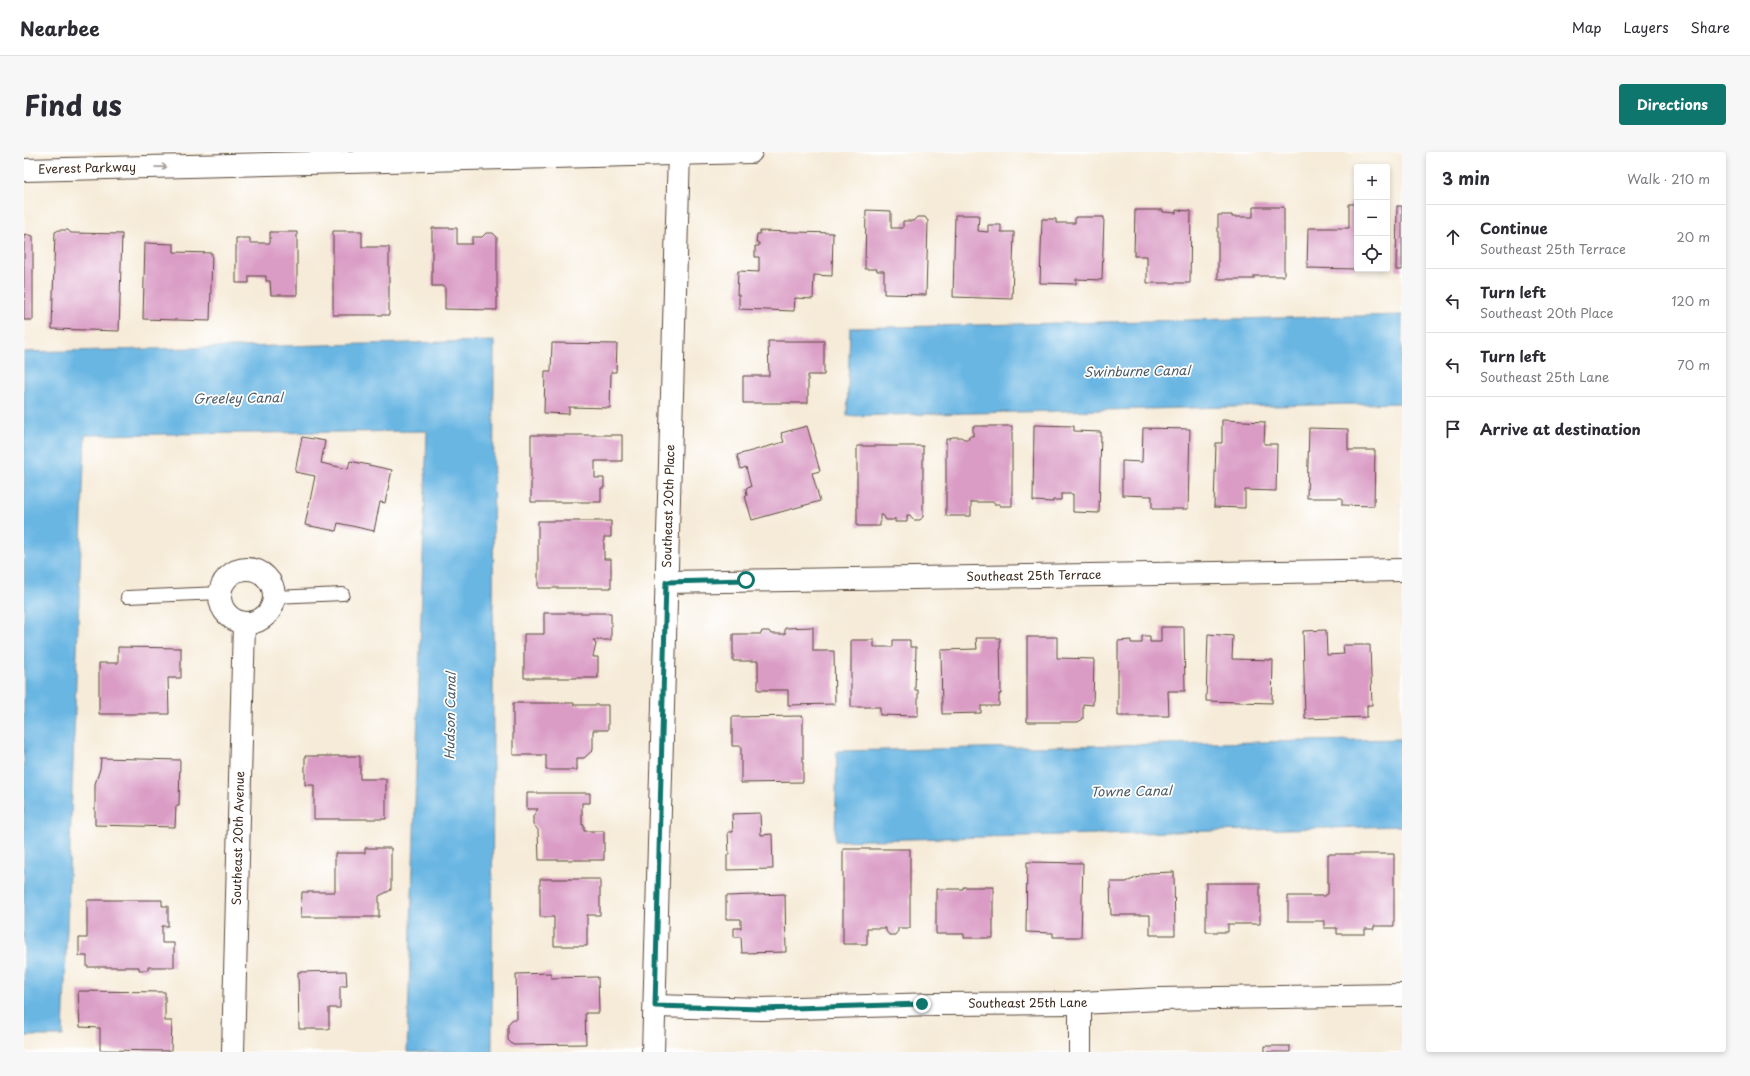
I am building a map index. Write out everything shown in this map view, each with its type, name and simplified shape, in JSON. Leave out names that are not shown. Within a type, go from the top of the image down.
[{"type":"street","name":"Everest Parkway","points":[[24,170],[751,152]]},
{"type":"street","name":"Southeast 20th Place","points":[[654,1052],[679,153]]},
{"type":"street","points":[[253,570],[262,574],[273,588],[274,597],[273,606],[268,613],[262,619],[254,623],[244,623],[229,616],[220,602],[222,584],[228,577],[240,571],[253,570]]},
{"type":"street","name":"Southeast 25th Terrace","points":[[666,582],[1402,570]]},
{"type":"street","name":"Southeast 20th Avenue","points":[[233,1052],[244,623]]},
{"type":"street","name":"Southeast 25th Lane","points":[[655,1006],[762,1009],[935,1004],[1080,1003],[1160,999],[1402,995]]},
{"type":"street","points":[[1080,1003],[1080,1052]]},
{"type":"lane","points":[[127,597],[220,593]]},
{"type":"lane","points":[[274,597],[343,594]]},
{"type":"water","name":"Swinburne Canal","points":[[1402,315],[1402,403],[847,416],[850,328]]},
{"type":"water","points":[[494,341],[492,1052],[407,1052],[427,431],[85,435],[63,1036],[24,1036],[24,352]]},
{"type":"water","name":"Towne Canal","points":[[1402,739],[1402,826],[835,841],[837,751]]},
{"type":"building","points":[[1349,204],[1354,204],[1354,269],[1307,268],[1308,228],[1349,228]]},
{"type":"building","points":[[1397,206],[1402,206],[1402,270],[1396,270]]},
{"type":"building","points":[[1253,207],[1284,207],[1284,276],[1254,276],[1254,279],[1218,279],[1218,215],[1253,217]]},
{"type":"building","points":[[866,210],[891,211],[891,228],[903,228],[903,221],[913,221],[917,217],[925,217],[928,221],[926,295],[884,294],[884,271],[877,271],[877,269],[865,269]]},
{"type":"building","points":[[1135,210],[1163,210],[1163,212],[1176,213],[1176,210],[1191,211],[1190,283],[1147,283],[1147,256],[1134,256]]},
{"type":"building","points":[[955,215],[979,215],[978,231],[988,232],[988,225],[1001,225],[1001,232],[1014,232],[1012,299],[953,297]]},
{"type":"building","points":[[1075,217],[1104,217],[1102,280],[1076,279],[1076,284],[1040,283],[1042,219],[1056,219],[1056,223],[1075,223]]},
{"type":"building","points":[[432,228],[457,228],[457,244],[472,244],[472,237],[482,237],[486,233],[493,233],[497,237],[497,310],[445,309],[445,286],[432,286]]},
{"type":"building","points":[[59,230],[68,230],[71,233],[122,234],[119,331],[52,329],[55,232]]},
{"type":"building","points":[[333,231],[362,231],[362,247],[389,247],[389,315],[333,315]]},
{"type":"building","points":[[760,231],[833,233],[832,276],[814,275],[813,299],[795,298],[794,311],[739,309],[739,295],[737,295],[738,271],[759,272],[759,257],[755,257],[755,246],[759,246],[759,243],[756,243],[757,234],[760,234]]},
{"type":"building","points":[[270,232],[297,232],[297,295],[271,295],[270,281],[266,281],[266,276],[249,276],[249,283],[236,283],[236,238],[250,238],[250,243],[270,243]]},
{"type":"building","points":[[24,234],[33,236],[33,320],[24,320]]},
{"type":"building","points":[[145,243],[174,244],[174,252],[212,253],[210,321],[143,319]]},
{"type":"building","points":[[768,341],[824,341],[824,375],[808,375],[808,403],[743,403],[743,376],[769,376]]},
{"type":"building","points":[[552,343],[617,344],[616,372],[611,372],[610,408],[569,407],[569,414],[544,413],[545,371],[551,371]]},
{"type":"building","points":[[1222,420],[1265,422],[1264,444],[1277,444],[1276,491],[1245,490],[1245,508],[1214,507],[1216,443],[1222,443]]},
{"type":"building","points":[[1034,425],[1074,426],[1074,431],[1101,432],[1099,513],[1073,512],[1073,494],[1061,494],[1061,500],[1053,500],[1053,502],[1033,501]]},
{"type":"building","points":[[807,426],[820,471],[812,473],[820,501],[752,520],[745,496],[747,496],[746,488],[751,487],[746,467],[741,469],[737,455],[784,442],[781,433]]},
{"type":"building","points":[[973,426],[1012,426],[1012,506],[1000,506],[1000,504],[994,504],[994,502],[971,502],[971,516],[946,516],[946,439],[961,437],[964,439],[969,439],[969,436],[973,436]]},
{"type":"building","points":[[1143,428],[1190,429],[1188,509],[1152,509],[1152,496],[1122,495],[1122,461],[1142,462]]},
{"type":"building","points":[[1309,428],[1348,429],[1348,450],[1375,450],[1374,506],[1342,505],[1342,498],[1307,498]]},
{"type":"building","points":[[531,435],[622,435],[622,461],[595,461],[595,478],[604,478],[604,488],[601,488],[601,502],[531,502]]},
{"type":"building","points":[[302,437],[325,441],[321,463],[348,469],[350,461],[392,470],[385,503],[380,502],[374,531],[338,523],[336,531],[305,525],[315,476],[295,472]]},
{"type":"building","points":[[857,446],[923,446],[923,517],[920,520],[914,520],[910,515],[907,515],[907,522],[895,522],[895,518],[893,520],[886,520],[883,515],[880,515],[880,526],[857,526]]},
{"type":"building","points":[[538,521],[611,521],[611,537],[604,537],[604,559],[611,559],[611,588],[538,588]]},
{"type":"building","points":[[544,613],[611,613],[611,640],[593,640],[596,644],[593,657],[598,657],[598,678],[524,678],[524,634],[544,634]]},
{"type":"building","points":[[813,627],[813,651],[834,651],[835,704],[788,705],[788,690],[758,690],[758,661],[733,661],[733,634],[761,634],[762,631],[769,631],[771,634],[785,634],[785,628]]},
{"type":"building","points":[[1161,627],[1184,627],[1185,691],[1168,691],[1169,716],[1118,716],[1118,641],[1131,640],[1131,643],[1142,643],[1142,636],[1150,636],[1150,642],[1161,642]]},
{"type":"building","points":[[1326,630],[1327,655],[1344,654],[1343,645],[1370,645],[1372,705],[1367,705],[1367,717],[1305,719],[1303,631]]},
{"type":"building","points":[[1208,634],[1233,636],[1232,659],[1273,660],[1272,703],[1206,701]]},
{"type":"building","points":[[1027,637],[1057,637],[1057,658],[1094,659],[1093,705],[1083,704],[1083,719],[1078,722],[1027,722]]},
{"type":"building","points":[[976,638],[1000,638],[1001,694],[999,694],[999,706],[981,706],[981,713],[942,714],[941,650],[977,649]]},
{"type":"building","points":[[851,640],[874,640],[874,647],[893,647],[893,640],[910,640],[910,647],[916,647],[915,690],[918,690],[918,716],[880,715],[880,707],[851,707]]},
{"type":"building","points":[[118,647],[181,648],[181,678],[168,678],[169,714],[99,714],[99,663],[118,663]]},
{"type":"building","points":[[513,703],[574,703],[574,705],[608,705],[608,730],[593,730],[593,750],[584,758],[577,758],[577,770],[546,770],[546,755],[513,755]]},
{"type":"building","points":[[803,716],[803,782],[741,783],[741,746],[732,746],[732,717]]},
{"type":"building","points":[[305,756],[360,756],[360,779],[386,779],[386,819],[314,819],[314,785],[305,785]]},
{"type":"building","points":[[101,758],[180,760],[179,806],[176,806],[175,827],[95,825],[95,784],[100,769]]},
{"type":"building","points":[[527,793],[590,793],[590,803],[582,803],[582,825],[584,825],[584,831],[604,831],[604,860],[539,860],[538,830],[533,824],[533,816],[538,809],[527,809]]},
{"type":"building","points":[[760,813],[761,835],[772,834],[773,869],[727,870],[727,855],[729,855],[728,832],[733,832],[732,814]]},
{"type":"building","points":[[365,848],[391,848],[391,890],[379,896],[379,917],[301,917],[302,892],[335,892],[335,853],[365,853]]},
{"type":"building","points":[[843,849],[910,849],[910,928],[898,928],[895,935],[889,935],[886,928],[867,928],[867,944],[843,944]]},
{"type":"building","points":[[1328,854],[1394,854],[1394,926],[1374,926],[1374,929],[1365,929],[1365,934],[1337,934],[1337,928],[1324,928],[1324,921],[1288,921],[1288,896],[1324,896],[1328,894]]},
{"type":"building","points":[[1027,862],[1083,863],[1081,937],[1053,937],[1053,933],[1026,932]]},
{"type":"building","points":[[1174,872],[1175,935],[1150,935],[1150,915],[1111,915],[1110,882],[1126,882],[1149,873]]},
{"type":"building","points":[[540,879],[600,879],[600,915],[587,915],[587,946],[554,946],[554,917],[540,917]]},
{"type":"building","points":[[1206,883],[1260,883],[1260,924],[1228,924],[1228,932],[1206,932]]},
{"type":"building","points":[[963,887],[993,887],[993,938],[964,938],[964,934],[936,934],[936,889],[963,889]]},
{"type":"building","points":[[785,894],[786,952],[742,953],[741,937],[734,937],[734,928],[741,928],[741,919],[726,919],[726,896]]},
{"type":"building","points":[[87,900],[162,900],[162,906],[168,906],[168,926],[162,926],[162,943],[174,943],[174,967],[148,967],[148,970],[139,970],[139,967],[87,967],[87,956],[79,956],[79,938],[87,938]]},
{"type":"building","points":[[346,971],[347,986],[340,986],[340,1008],[329,1008],[329,1029],[299,1029],[298,972]]},
{"type":"building","points":[[551,973],[551,978],[598,977],[599,1013],[585,1013],[586,1044],[513,1045],[508,1040],[508,1024],[513,1019],[517,1019],[516,974]]},
{"type":"building","points":[[78,991],[165,992],[165,1021],[172,1021],[171,1051],[100,1050],[100,1028],[80,1027]]},
{"type":"building","points":[[1265,1046],[1290,1046],[1290,1052],[1265,1052]]},
{"type":"route","points":[[746,580],[666,582],[655,1006],[762,1009],[922,1004]]},
{"type":"water label","name":"Greeley Canal","points":[[238,398]]},
{"type":"water label","name":"Hudson Canal","points":[[450,716]]}]
